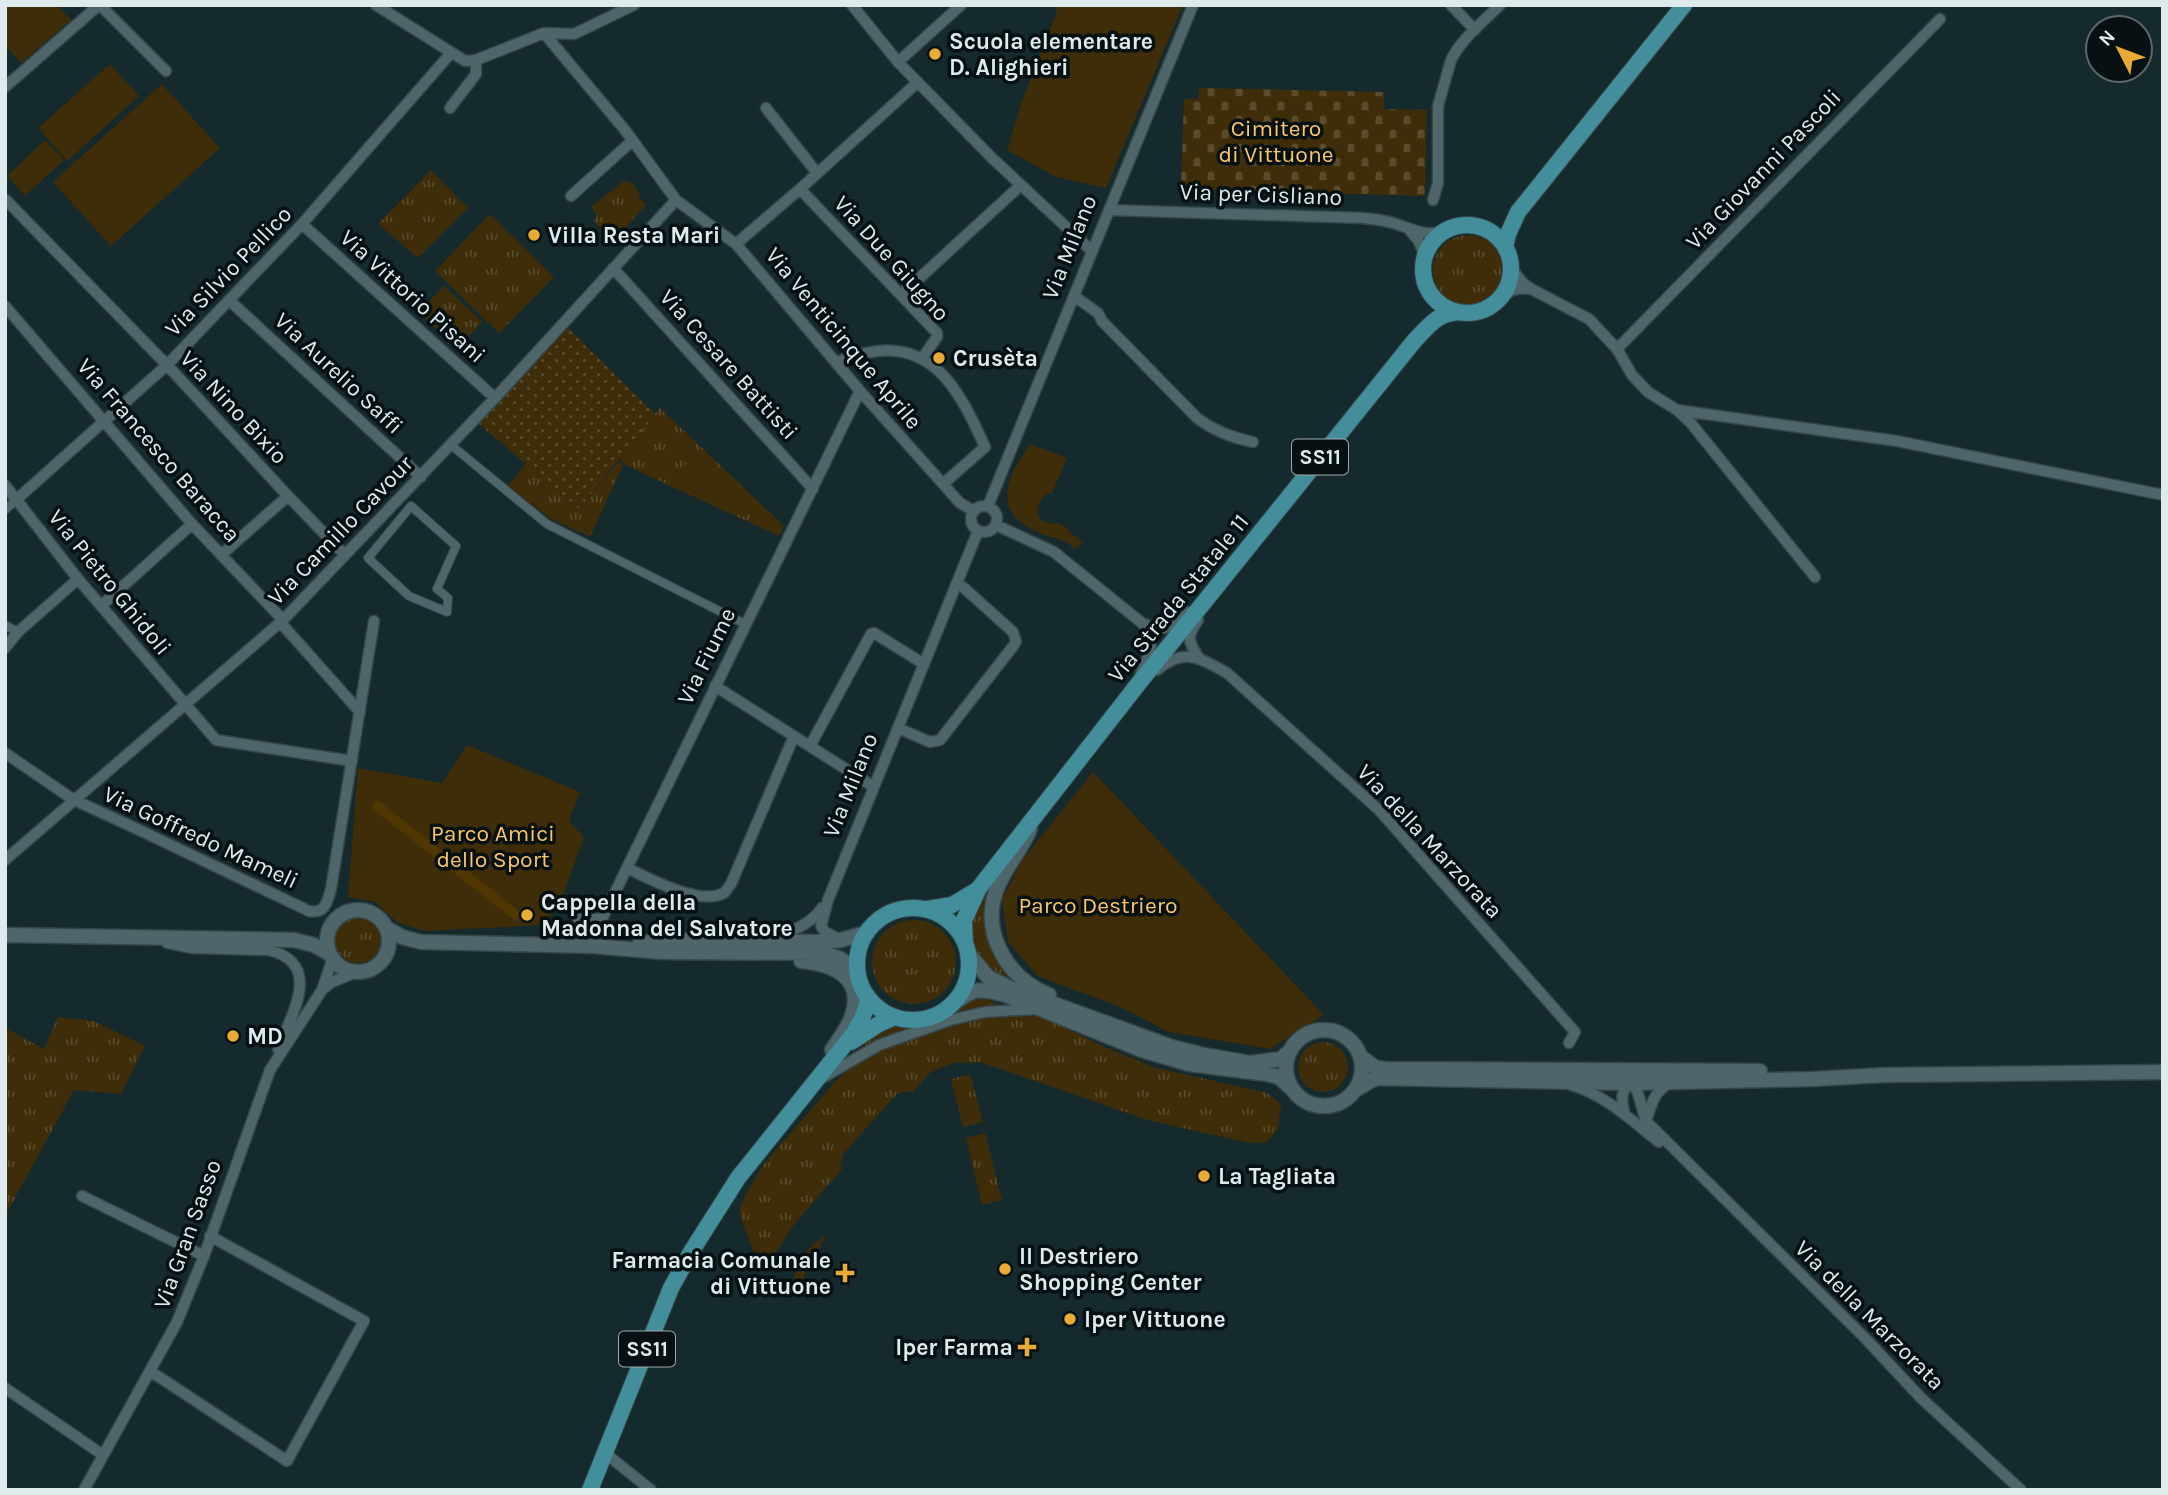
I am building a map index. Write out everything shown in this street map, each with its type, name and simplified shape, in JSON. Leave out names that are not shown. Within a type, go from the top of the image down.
[{"type":"main road","points":[[1500,298],[1510,279],[1507,234],[1518,212],[1684,5]]},
{"type":"main road","points":[[1480,227],[1518,212]]},
{"type":"main road","points":[[1425,255],[1432,242],[1455,226],[1468,225],[1490,231],[1506,247]]},
{"type":"main road","name":"Via Strada Statale 11","points":[[1415,340],[1428,314],[1429,292],[1423,267],[1425,255]]},
{"type":"main road","points":[[1429,292],[1447,309],[1459,312]]},
{"type":"main road","name":"Via Strada Statale 11","points":[[966,948],[964,920],[979,888],[1135,688],[1415,340],[1445,313],[1474,313],[1488,308],[1500,298]]},
{"type":"main road","points":[[1035,816],[1025,841],[1006,869],[991,908],[992,926],[1003,958],[1017,974],[1041,992],[1123,1023],[1153,1040]]},
{"type":"main road","name":"Via Strada Statale 11","points":[[926,910],[952,905],[979,888]]},
{"type":"main road","points":[[950,1006],[961,994],[968,978],[970,962],[957,929],[943,917],[926,910],[909,908],[892,912],[878,921],[866,933],[857,971],[869,999],[880,1010],[895,1017],[924,1020],[938,1015],[950,1006],[967,993],[986,989],[1142,1050],[1189,1064],[1279,1077],[1308,1103],[1326,1107],[1344,1101],[1357,1089],[1378,1079],[1629,1083],[1884,1075],[2163,1072]]},
{"type":"main road","points":[[294,940],[317,933],[347,912],[366,911],[381,920],[386,928],[388,945],[382,960]]},
{"type":"main road","points":[[332,956],[327,938],[333,923]]},
{"type":"main road","points":[[386,928],[401,937],[421,942],[593,946],[671,940],[832,954],[857,971]]},
{"type":"main road","points":[[751,947],[841,940],[866,933]]},
{"type":"main road","points":[[5,935],[294,940],[314,945],[332,956],[340,965],[359,971],[375,966],[404,946],[421,942]]},
{"type":"main road","points":[[751,947],[785,960],[816,962],[836,968],[851,983],[855,1006],[852,1018],[798,1101]]},
{"type":"main road","points":[[966,948],[988,977],[1010,988],[1153,1040],[1204,1055],[1250,1063],[1281,1059],[1303,1037],[1320,1030],[1328,1030],[1337,1032],[1352,1042],[1361,1057],[1376,1068],[1385,1069],[1812,1071],[1884,1075]]},
{"type":"main road","points":[[839,1052],[862,1019],[869,999]]},
{"type":"main road","points":[[839,1052],[861,1035],[895,1017]]},
{"type":"main road","points":[[1291,1050],[1287,1058],[1287,1075],[1293,1091]]},
{"type":"main road","name":"SS11","points":[[590,1490],[671,1288],[694,1247],[738,1178],[839,1052]]},
{"type":"main road","points":[[1357,1089],[1362,1074],[1361,1057]]},
{"type":"street","points":[[5,87],[99,5],[166,71]]},
{"type":"street","points":[[382,7],[465,61],[476,60],[544,33],[575,34],[634,5]]},
{"type":"street","points":[[852,5],[898,62],[1021,185],[1092,251]]},
{"type":"street","points":[[898,62],[961,5]]},
{"type":"street","name":"Via Milano","points":[[988,506],[1193,5]]},
{"type":"street","points":[[1451,5],[1475,30]]},
{"type":"street","points":[[1433,200],[1438,183],[1438,106],[1454,54],[1500,5]]},
{"type":"street","name":"Via Giovanni Pascoli","points":[[1617,349],[1940,19]]},
{"type":"street","name":"Via Venticinque Aprile","points":[[544,33],[625,130],[676,200],[736,243],[860,391],[960,503],[974,511]]},
{"type":"street","name":"Via Silvio Pellico","points":[[17,499],[167,365],[302,224],[451,53]]},
{"type":"street","points":[[450,108],[476,74],[476,60]]},
{"type":"street","points":[[736,243],[918,82]]},
{"type":"street","points":[[766,108],[817,173]]},
{"type":"street","points":[[571,196],[632,141]]},
{"type":"street","points":[[901,295],[1021,185]]},
{"type":"street","name":"Via Due Giugno","points":[[800,189],[937,333],[923,357]]},
{"type":"street","name":"Via Nino Bixio","points":[[5,198],[167,365],[344,554]]},
{"type":"street","name":"Via Camillo Cavour","points":[[5,860],[281,621],[421,477],[676,200]]},
{"type":"street","name":"Via per Cisliano","points":[[1109,210],[1363,218],[1388,221],[1410,231],[1431,234],[1443,232]]},
{"type":"street","name":"Via Vittorio Pisani","points":[[302,224],[495,398]]},
{"type":"street","points":[[1410,231],[1425,255]]},
{"type":"street","name":"Via Cesare Battisti","points":[[613,268],[813,489]]},
{"type":"street","points":[[1511,268],[1523,283],[1533,290],[1588,320],[1617,349],[1632,375],[1648,392],[1677,410],[1690,422],[1815,577]]},
{"type":"street","points":[[1500,298],[1512,289],[1521,287],[1533,290]]},
{"type":"street","points":[[1074,296],[1098,313],[1102,321],[1197,418],[1206,425],[1241,440],[1253,442]]},
{"type":"street","name":"Via Aurelio Saffi","points":[[229,300],[421,477]]},
{"type":"street","name":"Via Francesco Baracca","points":[[5,306],[192,524],[360,712]]},
{"type":"street","points":[[836,363],[854,355],[897,350],[923,357],[937,368],[960,397],[985,447],[943,484]]},
{"type":"street","name":"Via Fiume","points":[[578,919],[603,917],[860,391]]},
{"type":"street","points":[[1677,410],[1897,441],[2163,495]]},
{"type":"street","points":[[451,445],[547,524],[746,624]]},
{"type":"street","name":"Via Pietro Ghidoli","points":[[5,485],[78,579],[216,740],[352,761]]},
{"type":"street","points":[[221,555],[288,496]]},
{"type":"street","points":[[5,510],[17,499]]},
{"type":"street","points":[[411,506],[456,546],[437,589],[448,598],[447,612],[409,596],[368,558],[411,506]]},
{"type":"street","points":[[988,506],[997,515],[996,525],[988,532],[978,531],[971,522],[974,511],[988,506]]},
{"type":"street","points":[[101,606],[192,524]]},
{"type":"street","points":[[996,525],[1054,552],[1150,631],[1150,650],[1135,688]]},
{"type":"street","name":"Via Milano","points":[[828,901],[978,531]]},
{"type":"street","points":[[1142,623],[1155,629],[1173,625],[1226,575]]},
{"type":"street","points":[[1135,688],[1173,658],[1199,658],[1189,640],[1190,631],[1226,575]]},
{"type":"street","points":[[5,648],[18,632],[78,579]]},
{"type":"street","points":[[898,728],[930,742],[940,740],[1016,641],[1013,632],[963,587],[956,584]]},
{"type":"street","points":[[352,761],[374,621]]},
{"type":"street","points":[[5,625],[18,632]]},
{"type":"street","points":[[810,746],[871,634],[874,633],[924,664]]},
{"type":"street","name":"Via della Marzorata","points":[[1199,658],[1227,673],[1379,810],[1575,1032],[1569,1043]]},
{"type":"street","points":[[715,686],[874,787]]},
{"type":"street","points":[[626,868],[677,891],[712,896],[724,893],[731,884],[794,736]]},
{"type":"street","name":"Via Goffredo Mameli","points":[[5,754],[74,800],[317,913],[327,905],[331,890],[352,761]]},
{"type":"street","points":[[828,901],[821,926],[831,936],[841,940]]},
{"type":"street","points":[[751,947],[802,927],[816,917],[828,901]]},
{"type":"street","points":[[144,938],[192,948],[268,950],[279,953],[294,964],[302,982],[270,1070]]},
{"type":"street","name":"Via Gran Sasso","points":[[84,1490],[177,1322],[204,1256],[270,1070],[322,990],[332,956]]},
{"type":"street","name":"Via Gran Sasso","points":[[322,990],[332,982],[359,971]]},
{"type":"street","points":[[813,1083],[879,1045],[950,1020],[985,1012],[1039,1009]]},
{"type":"street","points":[[1528,1069],[1543,1074],[1618,1076],[1637,1090],[1646,1121],[1691,1167]]},
{"type":"street","points":[[1625,1115],[1621,1098],[1624,1089],[1636,1077],[1702,1075],[1718,1071]]},
{"type":"street","points":[[1558,1082],[1582,1088],[1625,1115],[1691,1167]]},
{"type":"street","points":[[1646,1121],[1656,1093],[1672,1082]]},
{"type":"street","name":"Via della Marzorata","points":[[1691,1167],[1865,1338],[1921,1398],[2021,1490]]},
{"type":"street","points":[[82,1196],[204,1256]]},
{"type":"street","points":[[149,1371],[287,1461],[365,1321],[210,1236]]},
{"type":"street","points":[[7,1392],[103,1455]]},
{"type":"street","points":[[606,1453],[651,1490]]},
{"type":"green space","points":[[5,5],[57,5],[71,20],[21,63],[5,46]]},
{"type":"green space","points":[[1054,5],[1183,5],[1106,188],[1056,177],[1007,150],[1021,104],[1057,12]]},
{"type":"green space","points":[[110,64],[139,96],[67,161],[38,128]]},
{"type":"green space","points":[[162,84],[220,148],[111,246],[53,182]]},
{"type":"green space","name":"Cimitero di Vittuone","points":[[1199,88],[1384,92],[1384,109],[1427,110],[1425,196],[1181,189],[1184,99],[1198,99]]},
{"type":"green space","points":[[45,140],[64,160],[25,196],[7,176]]},
{"type":"green space","points":[[431,170],[468,208],[418,258],[378,224]]},
{"type":"green space","points":[[625,180],[631,182],[646,205],[613,242],[594,221],[597,216],[591,207]]},
{"type":"green space","points":[[490,214],[554,277],[499,333],[435,271]]},
{"type":"green space","points":[[1468,235],[1493,245],[1503,270],[1493,295],[1468,305],[1443,295],[1433,270],[1443,245]]},
{"type":"green space","points":[[444,286],[482,322],[457,349],[419,312]]},
{"type":"green space","points":[[568,328],[655,414],[579,509],[479,424]]},
{"type":"green space","points":[[660,408],[784,526],[779,536],[625,465],[618,457]]},
{"type":"green space","points":[[1030,444],[1067,458],[1052,493],[1046,494],[1041,500],[1038,511],[1042,520],[1052,524],[1060,523],[1083,543],[1074,549],[1063,541],[1024,525],[1014,516],[1009,506],[1009,483]]},
{"type":"green space","points":[[692,451],[751,503],[745,517],[676,483]]},
{"type":"green space","points":[[618,462],[623,465],[590,537],[551,519],[508,486],[526,463],[579,509]]},
{"type":"green space","name":"Parco Amici dello Sport","points":[[467,745],[580,792],[569,821],[584,837],[562,898],[545,925],[424,931],[397,922],[375,902],[348,897],[358,768],[442,783]]},
{"type":"green space","name":"Parco Destriero","points":[[1093,772],[1324,1015],[1270,1049],[1168,1032],[1125,1009],[1038,976],[1008,942],[1002,900],[1021,862]]},
{"type":"green space","points":[[990,887],[989,898],[1016,979],[1014,984],[985,964],[971,946],[971,919]]},
{"type":"green space","points":[[358,917],[374,924],[381,940],[374,956],[358,963],[342,956],[335,940],[342,924]]},
{"type":"green space","points":[[914,920],[930,923],[944,932],[953,946],[956,962],[953,978],[944,992],[930,1001],[914,1004],[898,1001],[884,992],[875,978],[872,962],[875,946],[884,932],[898,923]]},
{"type":"green space","points":[[982,996],[996,1004],[949,1016],[850,1057],[874,1036],[888,1028],[933,1019],[961,1002]]},
{"type":"green space","points":[[1022,1014],[1053,1021],[1153,1067],[1267,1093],[1281,1104],[1278,1129],[1267,1142],[1249,1143],[1148,1120],[980,1062],[953,1063],[931,1072],[912,1093],[909,1091],[897,1094],[844,1153],[840,1165],[842,1169],[792,1227],[774,1256],[762,1262],[757,1261],[740,1215],[740,1207],[764,1164],[835,1082],[848,1070],[884,1047],[958,1021],[980,1016]]},
{"type":"green space","points":[[58,1017],[94,1021],[145,1046],[121,1094],[74,1090],[5,1216],[5,1028],[44,1049]]},
{"type":"green space","points":[[1323,1042],[1341,1049],[1348,1067],[1341,1085],[1323,1092],[1305,1085],[1298,1067],[1305,1049]]},
{"type":"green space","points":[[970,1074],[983,1122],[963,1127],[951,1079]]},
{"type":"green space","points":[[985,1133],[1002,1200],[982,1205],[966,1138]]},
{"type":"green space","points":[[826,1236],[794,1295],[794,1276],[800,1260],[810,1247]]},
{"type":"waterway","points":[[377,806],[516,915]]},
{"type":"place","name":"Scuola elementare D. Alighieri","points":[[935,54]]},
{"type":"place","name":"Villa Resta Mari","points":[[534,235]]},
{"type":"place","name":"Crusèta","points":[[939,358]]},
{"type":"place","name":"Cappella della Madonna del Salvatore","points":[[527,915]]},
{"type":"place","name":"MD","points":[[233,1036]]},
{"type":"place","name":"La Tagliata","points":[[1204,1176]]},
{"type":"place","name":"Il Destriero Shopping Center","points":[[1005,1269]]},
{"type":"place","name":"Farmacia Comunale di Vittuone","points":[[845,1273]]},
{"type":"place","name":"Iper Vittuone","points":[[1070,1319]]},
{"type":"place","name":"Iper Farma","points":[[1027,1347]]}]
